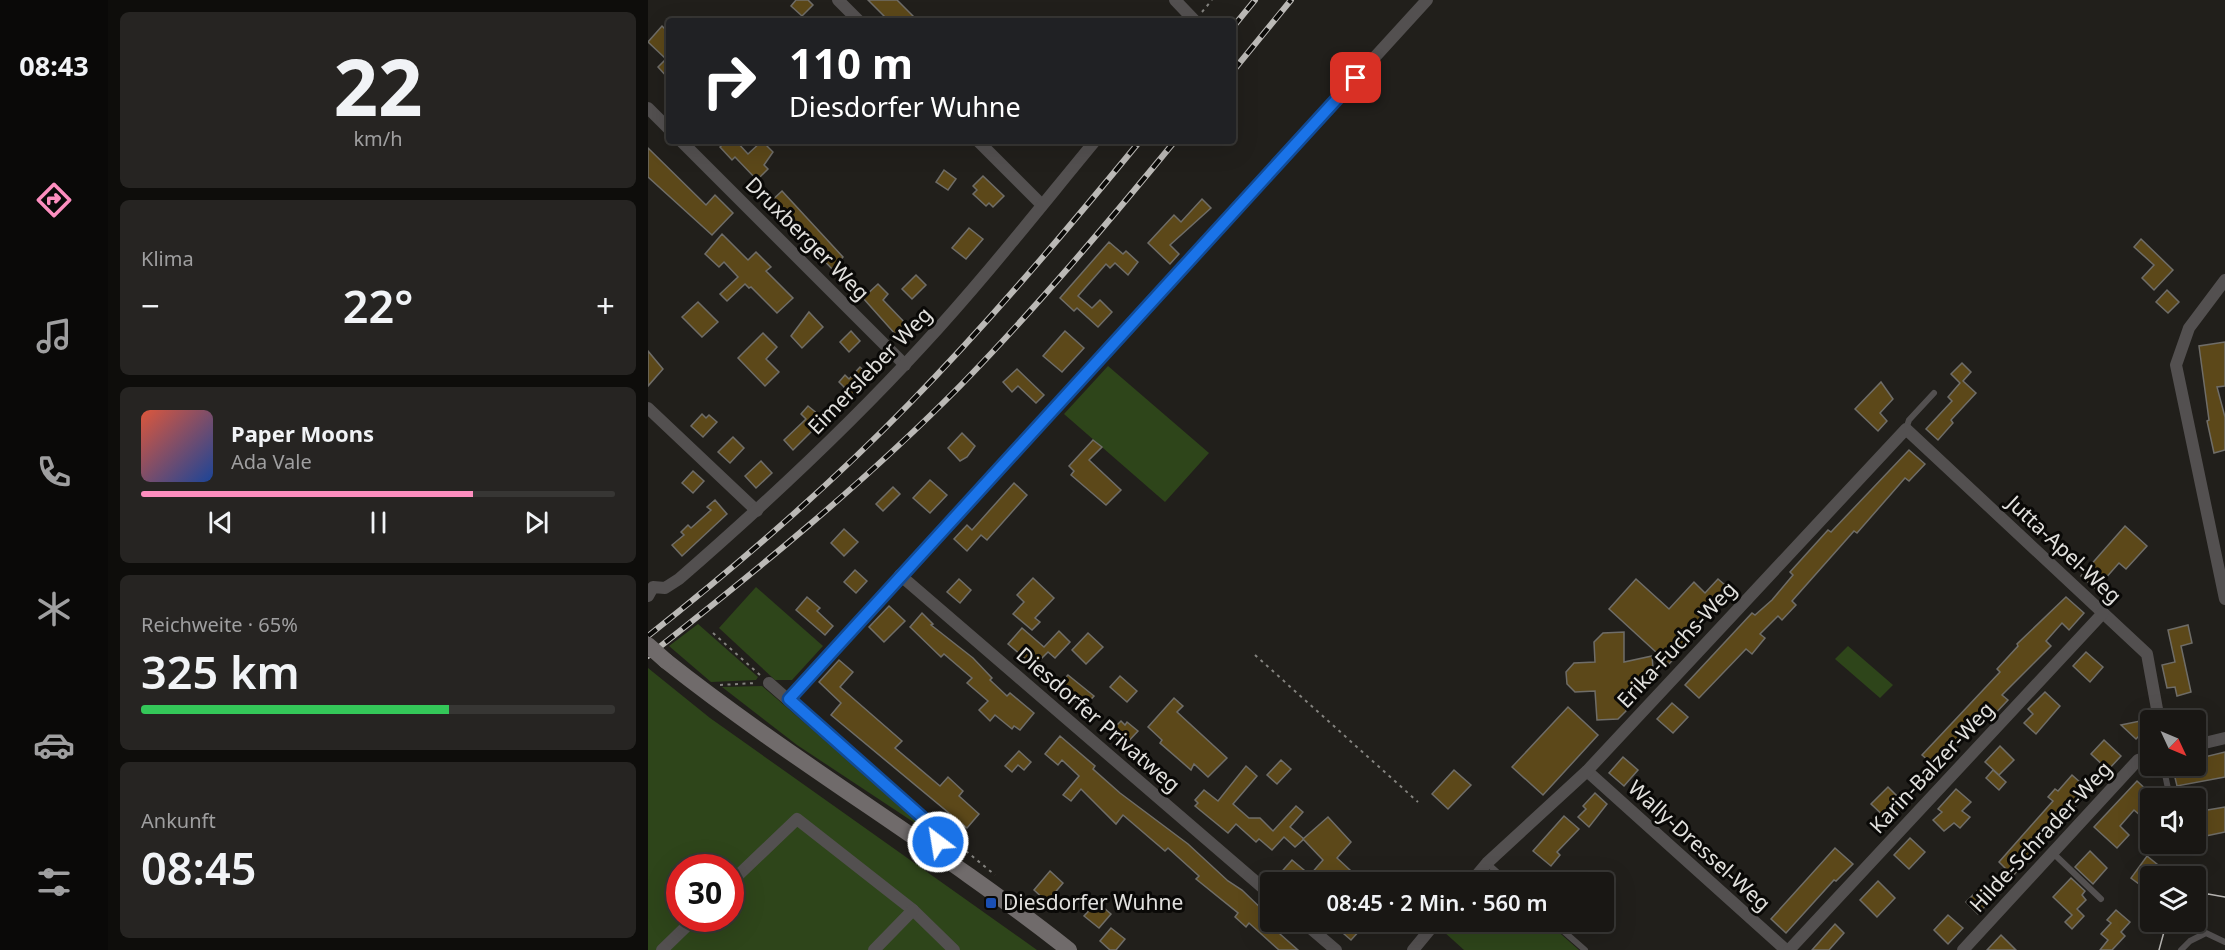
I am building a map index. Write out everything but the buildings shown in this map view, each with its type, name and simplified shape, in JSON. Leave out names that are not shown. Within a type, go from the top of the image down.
[{"type":"main road","points":[[648,645],[764,736],[940,845],[1069,950]]},
{"type":"street","points":[[838,0],[856,18]]},
{"type":"street","points":[[1176,0],[1192,18]]},
{"type":"street","points":[[789,699],[1427,0]]},
{"type":"street","points":[[648,108],[666,126]]},
{"type":"street","name":"Druxberger Weg","points":[[684,144],[905,365]]},
{"type":"street","points":[[981,144],[1042,205]]},
{"type":"street","name":"Eimersleber Weg","points":[[650,588],[662,588],[673,584],[757,511],[905,365],[964,300],[1093,144]]},
{"type":"street","points":[[2225,280],[2189,328],[2176,365],[2223,576],[2225,599]]},
{"type":"street","points":[[648,408],[757,511]]},
{"type":"street","name":"Jutta-Apel-Weg","points":[[1906,429],[2146,654],[2157,710]]},
{"type":"street","name":"Erika-Fuchs-Weg","points":[[1479,872],[1587,771],[1906,429]]},
{"type":"street","name":"Diesdorfer Privatweg","points":[[900,575],[1260,885]]},
{"type":"street","name":"Karin-Balzer-Weg","points":[[1788,950],[2103,613]]},
{"type":"street","points":[[763,683],[789,699],[932,826],[940,845]]},
{"type":"street","points":[[2206,743],[2225,738]]},
{"type":"street","name":"Hilde-Schrader-Weg","points":[[1963,950],[2140,759]]},
{"type":"street","name":"Wally-Dressel-Weg","points":[[1587,771],[1788,950]]},
{"type":"street","points":[[744,870],[797,819],[913,910],[954,950]]},
{"type":"street","points":[[874,950],[913,910]]},
{"type":"street","points":[[662,950],[681,932]]},
{"type":"street","points":[[1315,932],[1336,950]]},
{"type":"street","points":[[1413,950],[1428,932]]},
{"type":"lane","points":[[1906,429],[1909,420],[1934,393]]},
{"type":"lane","points":[[2053,853],[2101,899]]},
{"type":"lane","points":[[1486,863],[1496,872]]},
{"type":"lane","points":[[1565,932],[1585,950]]},
{"type":"lane","points":[[2181,950],[2195,938],[2206,933],[2225,942]]},
{"type":"path","points":[[1197,18],[1212,0]]},
{"type":"path","points":[[713,633],[763,683]]},
{"type":"path","points":[[1255,656],[1418,802]]},
{"type":"path","points":[[720,685],[763,683]]},
{"type":"path","points":[[940,845],[956,842],[990,871]]},
{"type":"green space","points":[[1108,366],[1209,453],[1165,502],[1064,414]]},
{"type":"green space","points":[[756,587],[823,646],[792,680],[775,680],[719,628]]},
{"type":"green space","points":[[698,624],[758,677],[756,680],[711,682],[669,646]]},
{"type":"green space","points":[[1848,646],[1893,685],[1880,698],[1835,659]]},
{"type":"green space","points":[[648,668],[710,718],[1037,950],[648,950]]},
{"type":"green space","points":[[762,686],[926,827],[930,833],[797,745],[722,687]]},
{"type":"green space","points":[[1444,932],[1559,932],[1579,950],[1464,950]]},
{"type":"tram line","points":[[2206,894],[2225,897]]},
{"type":"tram line","points":[[2159,950],[2164,932]]},
{"type":"railway","points":[[1236,23],[1255,0]]},
{"type":"railway","points":[[1236,67],[1291,0]]},
{"type":"railway","points":[[648,636],[782,524],[909,404],[1028,275],[1137,144]]},
{"type":"railway","points":[[648,656],[808,526],[886,458],[960,386],[1097,235],[1173,144]]},
{"type":"place","name":"Diesdorfer Wuhne","points":[[991,903]]},
{"type":"route","points":[[938,842],[937,833],[932,826],[789,699],[1044,416],[1356,78]]}]
